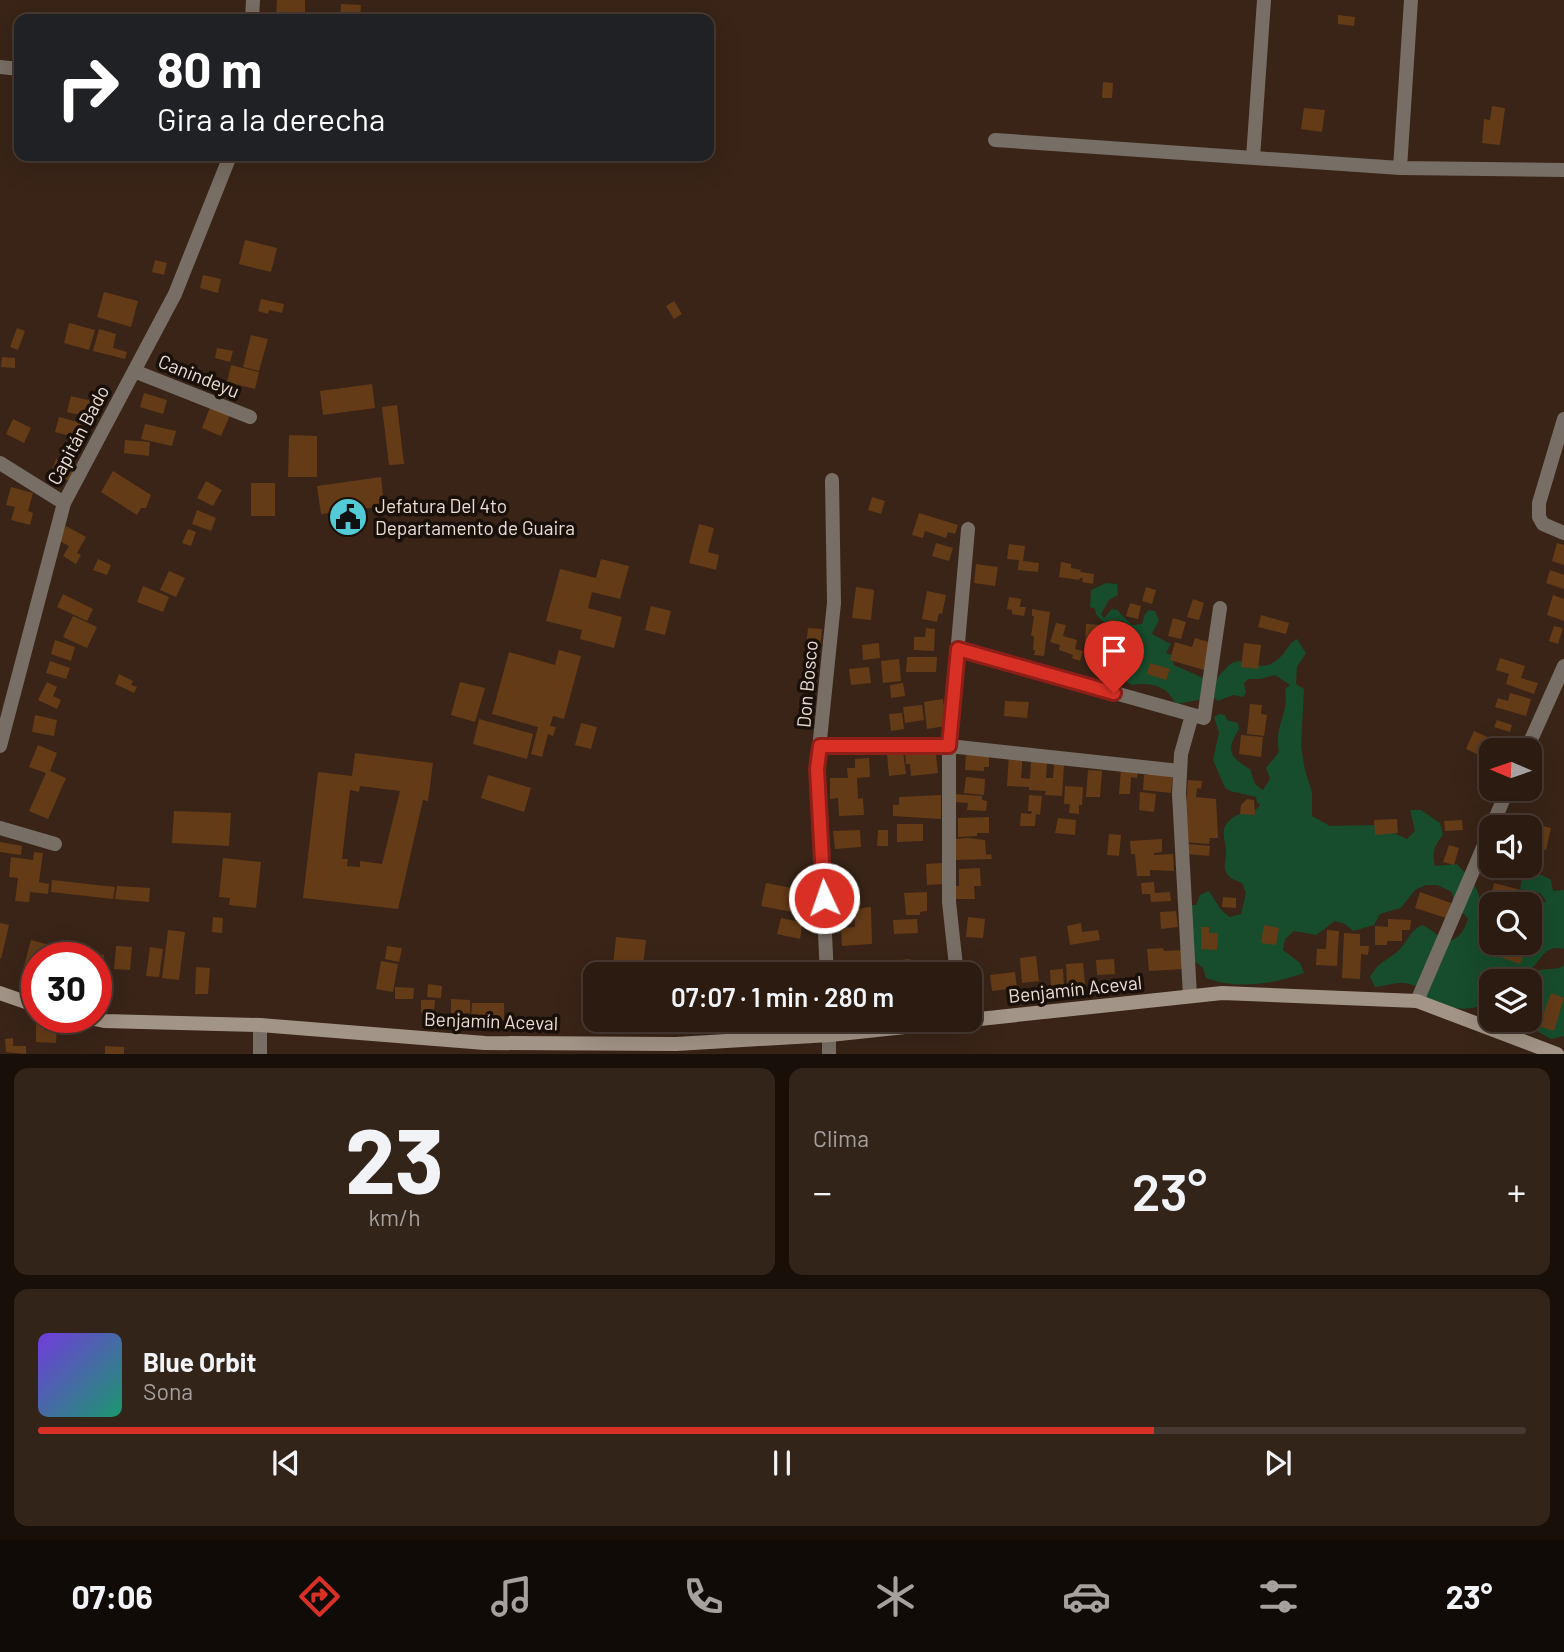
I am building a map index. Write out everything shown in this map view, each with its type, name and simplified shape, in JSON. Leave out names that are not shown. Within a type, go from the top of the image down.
[{"type":"street","points":[[1253,158],[1264,0]]},
{"type":"street","points":[[1400,168],[1411,0]]},
{"type":"street","points":[[995,139],[1400,168],[1564,170]]},
{"type":"street","name":"Capitán Bado","points":[[0,746],[64,503],[175,294],[228,161]]},
{"type":"street","name":"Canindeyu","points":[[134,371],[250,417]]},
{"type":"street","points":[[1564,419],[1539,503],[1539,517],[1543,524],[1564,533]]},
{"type":"street","points":[[0,463],[64,503]]},
{"type":"street","name":"Don Bosco","points":[[826,962],[817,769],[834,603],[832,480]]},
{"type":"street","points":[[956,962],[949,902],[949,746],[968,529]]},
{"type":"street","points":[[958,649],[1204,718],[1220,608]]},
{"type":"street","points":[[1531,738],[1564,666]]},
{"type":"street","points":[[1190,996],[1179,794],[1181,754],[1192,715]]},
{"type":"street","points":[[820,746],[949,746],[1180,771]]},
{"type":"street","points":[[0,828],[55,844]]},
{"type":"street","points":[[1417,1001],[1479,856]]},
{"type":"street","points":[[0,993],[21,1000]]},
{"type":"street","name":"Benjamín Aceval","points":[[982,1019],[1190,996],[1250,993],[1417,1001],[1557,1054]]},
{"type":"street","name":"Benjamín Aceval","points":[[112,1021],[260,1025],[485,1048],[676,1049],[801,1032]]},
{"type":"street","points":[[260,1025],[260,1054]]},
{"type":"street","points":[[829,1054],[830,1032]]},
{"type":"green space","points":[[1106,583],[1117,584],[1118,595],[1109,600],[1101,614],[1104,618],[1112,609],[1117,610],[1132,625],[1142,624],[1149,610],[1155,611],[1159,620],[1152,634],[1171,644],[1166,653],[1171,655],[1174,665],[1212,682],[1237,661],[1262,666],[1274,662],[1297,639],[1306,653],[1297,667],[1296,684],[1304,689],[1301,747],[1312,792],[1312,816],[1330,826],[1377,825],[1407,839],[1415,831],[1410,810],[1421,810],[1440,823],[1443,835],[1434,850],[1435,866],[1457,864],[1477,890],[1479,955],[1542,955],[1542,904],[1546,901],[1542,892],[1520,889],[1522,879],[1542,878],[1542,876],[1551,880],[1553,891],[1564,890],[1564,949],[1548,951],[1531,969],[1479,969],[1479,1006],[1474,1008],[1456,1008],[1421,998],[1418,987],[1406,983],[1375,987],[1370,977],[1373,972],[1399,950],[1418,927],[1426,927],[1448,942],[1459,936],[1465,927],[1468,919],[1454,902],[1452,892],[1437,885],[1426,885],[1415,890],[1401,908],[1380,914],[1374,925],[1353,931],[1345,924],[1335,921],[1316,935],[1294,931],[1285,939],[1283,950],[1300,963],[1304,973],[1280,980],[1243,985],[1206,978],[1203,968],[1192,959],[1185,905],[1196,905],[1200,895],[1209,891],[1221,910],[1230,917],[1241,914],[1246,893],[1242,883],[1227,875],[1224,832],[1232,818],[1258,808],[1260,804],[1257,803],[1256,797],[1225,788],[1213,760],[1219,733],[1214,717],[1225,715],[1227,720],[1238,723],[1239,729],[1232,742],[1232,752],[1238,761],[1250,769],[1255,784],[1263,790],[1270,779],[1266,768],[1279,752],[1278,735],[1285,705],[1285,689],[1290,685],[1275,675],[1248,679],[1244,683],[1246,693],[1243,697],[1233,695],[1218,701],[1213,697],[1177,704],[1167,692],[1158,687],[1132,685],[1127,682],[1126,674],[1133,664],[1138,662],[1141,654],[1136,645],[1128,644],[1124,648],[1126,657],[1121,660],[1115,656],[1105,678],[1099,679],[1097,671],[1102,661],[1101,649],[1106,646],[1120,647],[1130,630],[1122,629],[1123,621],[1103,622],[1095,609],[1090,607],[1091,590]]},
{"type":"green space","points":[[1564,965],[1564,1036],[1551,1039],[1538,1032],[1542,1032],[1542,970]]},
{"type":"building","points":[[277,0],[305,0],[305,14],[276,14]]},
{"type":"building","points":[[341,4],[361,5],[360,14],[340,14]]},
{"type":"building","points":[[1338,15],[1355,17],[1354,26],[1338,24]]},
{"type":"building","points":[[1103,82],[1113,83],[1112,98],[1102,98]]},
{"type":"building","points":[[1492,106],[1505,108],[1500,145],[1482,143],[1484,119],[1490,120]]},
{"type":"building","points":[[1304,108],[1325,110],[1322,132],[1301,129]]},
{"type":"building","points":[[245,240],[277,248],[271,272],[239,264]]},
{"type":"building","points":[[155,260],[167,263],[164,275],[152,272]]},
{"type":"building","points":[[203,275],[221,279],[218,293],[200,288]]},
{"type":"building","points":[[104,292],[138,301],[131,327],[97,317]]},
{"type":"building","points":[[261,299],[284,304],[282,313],[269,310],[268,314],[258,311]]},
{"type":"building","points":[[674,301],[682,314],[674,319],[666,306]]},
{"type":"building","points":[[69,323],[95,330],[89,350],[64,343]]},
{"type":"building","points":[[17,328],[25,331],[18,350],[10,347]]},
{"type":"building","points":[[99,329],[116,334],[113,348],[127,352],[125,359],[93,351]]},
{"type":"building","points":[[251,335],[268,339],[259,371],[243,367]]},
{"type":"building","points":[[217,348],[233,351],[230,362],[215,358]]},
{"type":"building","points":[[2,357],[15,358],[15,368],[1,367]]},
{"type":"building","points":[[231,365],[259,372],[255,389],[227,382]]},
{"type":"building","points":[[372,384],[375,408],[323,415],[320,391]]},
{"type":"building","points":[[144,393],[167,400],[163,414],[140,407]]},
{"type":"building","points":[[71,396],[92,401],[88,417],[67,412]]},
{"type":"building","points":[[211,405],[231,413],[221,436],[202,428]]},
{"type":"building","points":[[397,405],[404,464],[389,465],[382,407]]},
{"type":"building","points":[[59,417],[89,425],[85,440],[55,432]]},
{"type":"building","points":[[13,419],[31,428],[24,443],[6,434]]},
{"type":"building","points":[[145,424],[176,431],[172,446],[141,439]]},
{"type":"building","points":[[289,435],[317,436],[317,477],[288,477]]},
{"type":"building","points":[[125,440],[150,442],[149,456],[124,453]]},
{"type":"building","points":[[56,459],[75,466],[69,481],[51,473]]},
{"type":"building","points":[[113,471],[151,495],[146,508],[141,508],[137,515],[101,492]]},
{"type":"building","points":[[381,477],[384,506],[321,514],[317,486]]},
{"type":"building","points":[[206,481],[222,490],[213,506],[197,498]]},
{"type":"building","points":[[251,483],[275,483],[275,516],[251,516]]},
{"type":"building","points":[[11,487],[33,493],[28,511],[33,513],[30,525],[11,520],[15,507],[6,505]]},
{"type":"building","points":[[872,497],[885,501],[881,514],[868,510]]},
{"type":"building","points":[[197,510],[216,518],[211,531],[192,524]]},
{"type":"building","points":[[919,513],[958,525],[955,534],[948,532],[946,538],[925,531],[923,538],[912,535]]},
{"type":"building","points":[[699,524],[714,528],[708,552],[719,555],[716,570],[689,563]]},
{"type":"building","points":[[66,526],[86,537],[77,553],[81,555],[76,564],[63,556],[69,546],[58,540]]},
{"type":"building","points":[[188,529],[196,532],[191,546],[182,543]]},
{"type":"building","points":[[936,543],[953,548],[949,561],[932,556]]},
{"type":"building","points":[[1557,543],[1564,545],[1564,565],[1552,561]]},
{"type":"building","points":[[1009,544],[1025,546],[1023,561],[1039,563],[1038,572],[1018,570],[1019,560],[1007,559]]},
{"type":"building","points":[[98,559],[111,565],[107,575],[93,570]]},
{"type":"building","points":[[601,559],[629,566],[620,599],[592,592],[588,608],[622,617],[614,648],[580,639],[582,630],[546,621],[560,569],[596,578]]},
{"type":"building","points":[[1061,562],[1071,564],[1071,568],[1081,570],[1080,572],[1094,574],[1093,584],[1082,582],[1083,578],[1079,580],[1059,577]]},
{"type":"building","points":[[976,564],[998,567],[995,586],[974,583]]},
{"type":"building","points":[[1550,570],[1564,575],[1564,589],[1546,583]]},
{"type":"building","points":[[169,571],[185,578],[176,597],[160,590]]},
{"type":"building","points":[[143,586],[169,597],[163,612],[137,602]]},
{"type":"building","points":[[856,587],[874,590],[871,620],[852,618]]},
{"type":"building","points":[[1146,587],[1156,590],[1152,604],[1142,601]]},
{"type":"building","points":[[927,591],[946,595],[942,614],[939,613],[937,622],[922,619]]},
{"type":"building","points":[[63,594],[93,609],[87,621],[57,607]]},
{"type":"building","points":[[1553,595],[1564,599],[1564,621],[1547,615]]},
{"type":"building","points":[[1009,597],[1021,599],[1020,607],[1026,607],[1024,616],[1012,614],[1012,610],[1007,609]]},
{"type":"building","points":[[1193,599],[1204,603],[1199,620],[1187,617]]},
{"type":"building","points":[[1130,603],[1141,606],[1138,619],[1126,616]]},
{"type":"building","points":[[651,606],[671,611],[665,635],[645,630]]},
{"type":"building","points":[[1032,609],[1050,612],[1044,656],[1034,655],[1034,636],[1031,636],[1034,616]]},
{"type":"building","points":[[1261,615],[1289,623],[1286,634],[1258,627]]},
{"type":"building","points":[[73,616],[97,627],[87,648],[63,637]]},
{"type":"building","points":[[1173,618],[1186,622],[1181,639],[1168,636]]},
{"type":"building","points":[[1110,619],[1123,622],[1121,630],[1127,632],[1122,649],[1103,643]]},
{"type":"building","points":[[1056,623],[1066,625],[1063,636],[1077,640],[1075,649],[1083,651],[1080,661],[1059,650],[1060,645],[1050,642]]},
{"type":"building","points":[[1086,624],[1104,625],[1103,643],[1085,643]]},
{"type":"building","points":[[1554,626],[1563,628],[1558,644],[1549,641]]},
{"type":"building","points":[[808,628],[822,629],[820,649],[806,648]]},
{"type":"building","points":[[926,628],[935,629],[934,651],[914,650],[914,637],[925,637]]},
{"type":"building","points":[[1195,638],[1212,643],[1204,670],[1170,660],[1175,642],[1192,647]]},
{"type":"building","points":[[55,640],[75,647],[71,661],[51,654]]},
{"type":"building","points":[[879,643],[880,658],[863,660],[862,645]]},
{"type":"building","points":[[1244,643],[1261,645],[1258,669],[1241,667]]},
{"type":"building","points":[[1126,648],[1144,654],[1141,662],[1123,657]]},
{"type":"building","points":[[559,650],[581,656],[564,719],[553,716],[550,726],[556,727],[553,736],[548,734],[542,757],[531,754],[538,727],[492,714],[509,652],[555,665]]},
{"type":"building","points":[[907,657],[937,657],[936,672],[906,672]]},
{"type":"building","points":[[1500,658],[1525,666],[1521,678],[1538,683],[1534,694],[1506,684],[1509,674],[1496,670]]},
{"type":"building","points":[[899,659],[901,681],[883,683],[881,661]]},
{"type":"building","points":[[50,661],[70,668],[66,679],[46,673]]},
{"type":"building","points":[[1150,663],[1170,669],[1166,680],[1147,674]]},
{"type":"building","points":[[869,667],[871,683],[851,685],[849,669]]},
{"type":"building","points":[[119,674],[133,681],[131,685],[137,687],[134,693],[115,684]]},
{"type":"building","points":[[47,682],[57,687],[53,696],[61,700],[57,709],[38,700]]},
{"type":"building","points":[[460,682],[485,688],[475,722],[451,715]]},
{"type":"building","points":[[903,683],[905,696],[891,698],[890,685]]},
{"type":"building","points":[[1510,693],[1531,699],[1526,716],[1495,707],[1498,698],[1508,701]]},
{"type":"building","points":[[943,699],[946,726],[927,729],[924,702]]},
{"type":"building","points":[[1005,701],[1029,702],[1027,718],[1004,716]]},
{"type":"building","points":[[1250,704],[1262,705],[1261,714],[1267,715],[1264,736],[1247,734]]},
{"type":"building","points":[[922,705],[924,720],[905,723],[903,707]]},
{"type":"building","points":[[902,713],[904,729],[891,731],[889,714]]},
{"type":"building","points":[[35,715],[57,720],[54,736],[32,732]]},
{"type":"building","points":[[479,719],[533,734],[527,759],[473,744]]},
{"type":"building","points":[[1497,720],[1512,725],[1510,732],[1494,727]]},
{"type":"building","points":[[581,723],[597,727],[591,749],[575,745]]},
{"type":"building","points":[[1474,731],[1490,738],[1479,738],[1479,755],[1466,749]]},
{"type":"building","points":[[1241,735],[1263,737],[1261,757],[1239,754]]},
{"type":"building","points":[[38,745],[57,753],[50,771],[66,778],[48,819],[29,811],[46,773],[29,767]]},
{"type":"building","points":[[935,747],[938,773],[911,776],[905,752]]},
{"type":"building","points":[[903,752],[906,774],[889,776],[887,754]]},
{"type":"building","points":[[966,752],[989,754],[989,767],[984,767],[984,771],[965,770]]},
{"type":"building","points":[[355,753],[433,763],[428,801],[423,800],[398,909],[303,898],[318,772],[352,776]],"holes":[[[360,786],[400,791],[382,864],[360,861],[360,867],[347,866],[348,859],[342,859],[350,790],[359,792]]]},
{"type":"building","points":[[1009,754],[1023,755],[1021,778],[1030,779],[1031,761],[1047,762],[1046,778],[1053,778],[1054,764],[1064,765],[1062,796],[1045,795],[1046,791],[1029,790],[1029,787],[1007,786]]},
{"type":"building","points":[[869,758],[870,777],[857,778],[858,799],[863,798],[864,815],[839,816],[838,798],[830,799],[830,778],[848,778],[847,768],[855,768],[855,759]]},
{"type":"building","points":[[1121,768],[1138,769],[1137,778],[1131,777],[1130,794],[1119,794]]},
{"type":"building","points":[[1149,769],[1173,771],[1171,793],[1143,790],[1144,775],[1148,775]]},
{"type":"building","points":[[1088,770],[1102,771],[1100,797],[1086,797]]},
{"type":"building","points":[[488,775],[531,788],[524,812],[481,798]]},
{"type":"building","points":[[966,777],[985,779],[984,795],[964,793]]},
{"type":"building","points":[[1188,780],[1202,781],[1201,789],[1197,788],[1196,797],[1216,799],[1218,838],[1210,838],[1209,844],[1183,842]]},
{"type":"building","points":[[1065,786],[1083,787],[1079,814],[1069,813],[1070,804],[1064,804]]},
{"type":"building","points":[[1140,792],[1156,794],[1154,812],[1139,810]]},
{"type":"building","points":[[953,794],[982,796],[982,800],[987,801],[986,811],[967,810],[968,803],[953,802]]},
{"type":"building","points":[[941,795],[941,819],[893,816],[893,805],[899,805],[899,797]]},
{"type":"building","points":[[1029,795],[1042,796],[1040,815],[1036,814],[1035,826],[1020,826],[1021,813],[1031,814],[1032,811],[1028,811]]},
{"type":"building","points":[[1247,799],[1254,800],[1255,815],[1240,814],[1241,805]]},
{"type":"building","points":[[174,811],[231,813],[229,846],[172,843]]},
{"type":"building","points":[[989,817],[989,833],[958,837],[958,818]]},
{"type":"building","points":[[1058,818],[1076,820],[1075,835],[1055,833]]},
{"type":"building","points":[[1397,819],[1398,833],[1375,835],[1374,820]]},
{"type":"building","points":[[1462,820],[1463,830],[1445,831],[1444,821]]},
{"type":"building","points":[[897,824],[923,824],[923,841],[897,842]]},
{"type":"building","points":[[1542,826],[1551,828],[1546,850],[1542,849]]},
{"type":"building","points":[[860,830],[861,847],[835,849],[833,831]]},
{"type":"building","points":[[878,830],[888,830],[888,846],[877,846]]},
{"type":"building","points":[[1109,834],[1121,835],[1119,856],[1107,855]]},
{"type":"building","points":[[953,839],[985,840],[986,855],[991,854],[992,859],[954,860]]},
{"type":"building","points":[[1162,839],[1162,852],[1154,855],[1173,854],[1174,871],[1150,870],[1150,876],[1137,876],[1135,854],[1131,854],[1130,841]]},
{"type":"building","points":[[0,842],[22,846],[21,855],[0,852]]},
{"type":"building","points":[[1188,844],[1210,846],[1209,856],[1187,854]]},
{"type":"building","points":[[1449,845],[1459,848],[1454,865],[1443,862]]},
{"type":"building","points":[[34,852],[43,853],[39,882],[49,884],[48,894],[30,892],[29,902],[15,901],[18,878],[9,877],[11,857],[33,860]]},
{"type":"building","points":[[223,858],[261,862],[256,908],[229,905],[230,898],[219,897]]},
{"type":"building","points":[[943,863],[944,884],[927,885],[926,864]]},
{"type":"building","points":[[980,868],[981,886],[974,886],[975,899],[956,899],[959,869]]},
{"type":"building","points":[[52,880],[115,887],[113,899],[51,892]]},
{"type":"building","points":[[1154,882],[1155,893],[1170,892],[1171,901],[1151,902],[1150,894],[1142,894],[1141,883]]},
{"type":"building","points":[[766,883],[797,889],[792,912],[761,906]]},
{"type":"building","points":[[1494,883],[1521,890],[1521,892],[1492,892]]},
{"type":"building","points":[[117,886],[150,888],[149,902],[115,899]]},
{"type":"building","points":[[927,892],[927,911],[920,912],[920,915],[906,915],[904,893]]},
{"type":"building","points":[[1420,892],[1451,903],[1446,918],[1415,908]]},
{"type":"building","points":[[1223,897],[1236,898],[1236,908],[1222,907]]},
{"type":"building","points":[[871,907],[872,944],[842,946],[841,928],[855,927],[854,909]]},
{"type":"building","points":[[1176,911],[1178,927],[1161,929],[1160,912]]},
{"type":"building","points":[[213,917],[223,918],[222,933],[212,932]]},
{"type":"building","points":[[968,917],[985,919],[983,938],[966,937]]},
{"type":"building","points":[[781,918],[810,924],[809,928],[802,927],[800,939],[777,934]]},
{"type":"building","points":[[917,919],[918,933],[894,934],[893,920]]},
{"type":"building","points":[[1388,919],[1411,920],[1410,930],[1402,930],[1402,941],[1387,941],[1387,945],[1375,945],[1375,926],[1388,927]]},
{"type":"building","points":[[0,923],[9,925],[1,959],[0,958]]},
{"type":"building","points":[[1081,923],[1082,932],[1098,930],[1100,940],[1070,945],[1067,926]]},
{"type":"building","points":[[1264,925],[1279,928],[1276,945],[1261,943]]},
{"type":"building","points":[[1201,927],[1209,927],[1209,933],[1218,933],[1217,950],[1201,949]]},
{"type":"building","points":[[168,930],[185,932],[179,980],[162,978]]},
{"type":"building","points":[[1327,930],[1339,931],[1337,966],[1316,965],[1317,949],[1326,949]]},
{"type":"building","points":[[1344,933],[1360,934],[1360,946],[1369,946],[1368,955],[1361,954],[1360,979],[1342,978]]},
{"type":"building","points":[[616,937],[646,940],[643,962],[613,962]]},
{"type":"building","points":[[116,946],[132,947],[130,970],[114,969]]},
{"type":"building","points":[[387,946],[402,948],[399,962],[385,959]]},
{"type":"building","points":[[150,947],[163,949],[159,977],[146,976]]},
{"type":"building","points":[[1163,948],[1164,951],[1184,950],[1185,969],[1149,971],[1147,949]]},
{"type":"building","points":[[1501,955],[1524,955],[1520,964],[1500,957]]},
{"type":"building","points":[[1036,956],[1039,981],[1022,983],[1020,958]]},
{"type":"building","points":[[910,959],[910,962],[892,962]]},
{"type":"building","points":[[1114,959],[1115,974],[1097,975],[1096,960]]},
{"type":"building","points":[[381,961],[398,964],[393,992],[376,989]]},
{"type":"building","points":[[1083,963],[1085,984],[1067,985],[1066,964]]},
{"type":"building","points":[[196,967],[210,968],[208,994],[195,994]]},
{"type":"building","points":[[1063,969],[1064,986],[1051,987],[1050,970]]},
{"type":"building","points":[[1015,972],[1017,988],[992,991],[990,975]]},
{"type":"building","points":[[428,984],[442,986],[441,998],[427,997]]},
{"type":"building","points":[[395,987],[414,988],[413,999],[395,999]]},
{"type":"building","points":[[1551,993],[1564,998],[1554,1031],[1542,1027],[1542,1018]]},
{"type":"building","points":[[451,999],[470,1000],[470,1013],[451,1013]]},
{"type":"building","points":[[421,1000],[435,1000],[434,1014],[421,1013]]},
{"type":"building","points":[[472,1003],[504,1003],[504,1020],[471,1019]]},
{"type":"building","points":[[36,1033],[57,1033],[56,1043],[36,1042]]},
{"type":"building","points":[[13,1038],[13,1046],[26,1046],[26,1054],[6,1052],[5,1039]]},
{"type":"building","points":[[105,1046],[124,1047],[124,1054],[105,1054]]},
{"type":"place","name":"Jefatura Del 4to Departamento de Guaira","points":[[348,517]]},
{"type":"route","points":[[824,898],[817,769],[820,746],[949,746],[958,649],[1114,693]]}]
